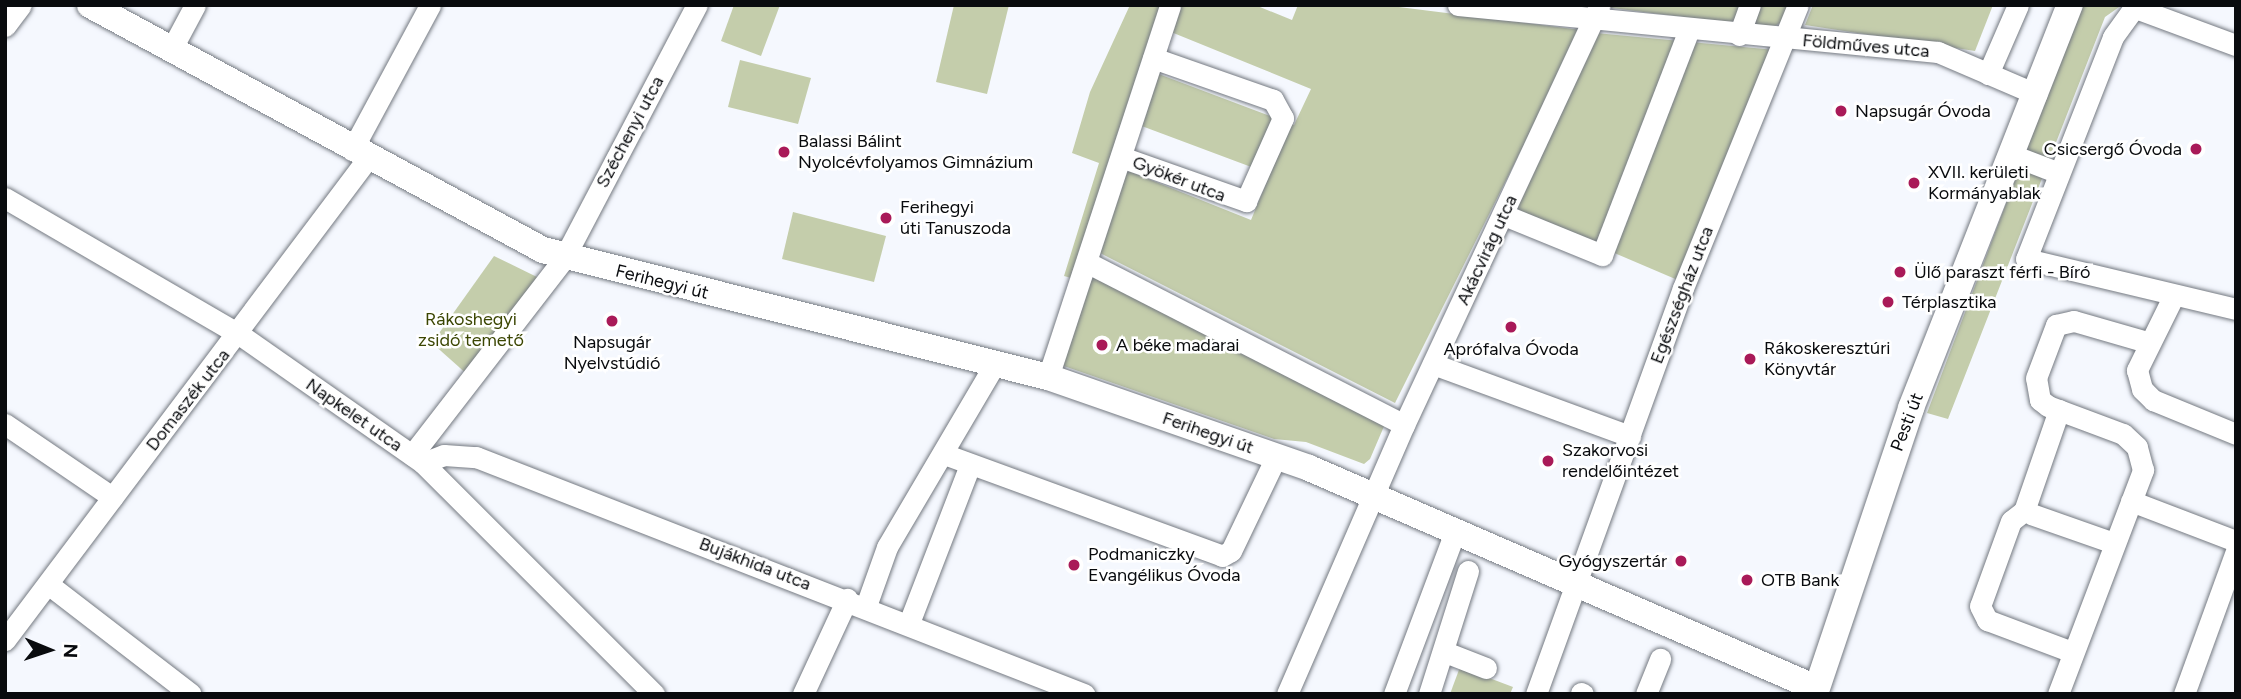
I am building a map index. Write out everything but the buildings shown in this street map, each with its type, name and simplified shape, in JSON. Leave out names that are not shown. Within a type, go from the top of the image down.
[{"type":"main road","name":"Ferihegyi út","points":[[90,5],[360,154],[564,258],[996,362],[1048,377],[1373,494],[1454,534],[1821,692]]},
{"type":"main road","name":"Pesti út","points":[[1821,692],[1902,432],[2070,5]]},
{"type":"street","points":[[5,26],[21,5]]},
{"type":"street","points":[[171,50],[195,5]]},
{"type":"street","name":"Domaszék utca","points":[[5,640],[239,334],[360,154],[430,5]]},
{"type":"street","name":"Széchenyi utca","points":[[417,459],[564,258],[697,5]]},
{"type":"street","name":"Gyökér utca","points":[[1048,377],[1088,263],[1170,5]]},
{"type":"street","name":"Földműves utca","points":[[1458,5],[1597,14],[1688,32],[1938,52],[2036,94]]},
{"type":"street","points":[[1739,35],[1750,5]]},
{"type":"street","name":"Egészségház utca","points":[[1579,589],[1630,436],[1798,5]]},
{"type":"street","points":[[1988,74],[2014,6]]},
{"type":"street","points":[[2236,45],[2135,6],[2113,37],[2026,259],[2236,309]]},
{"type":"street","name":"Akácvirág utca","points":[[1373,494],[1597,14]]},
{"type":"street","points":[[1504,215],[1602,255],[1688,32]]},
{"type":"street","name":"Gyökér utca","points":[[1121,157],[1246,201],[1283,118],[1273,100],[1153,58]]},
{"type":"street","points":[[2012,155],[2059,173]]},
{"type":"street","name":"Napkelet utca","points":[[5,198],[239,334],[417,459],[654,694]]},
{"type":"street","points":[[1088,263],[1404,425]]},
{"type":"street","points":[[2174,295],[2137,370],[2142,389],[2153,400],[2233,425]]},
{"type":"street","points":[[2058,694],[2143,470],[2137,447],[2123,434],[2040,400],[2036,378],[2056,325],[2074,321],[2150,343]]},
{"type":"street","points":[[803,694],[996,362]]},
{"type":"street","points":[[1433,364],[1630,436]]},
{"type":"street","points":[[2059,410],[2024,511],[2011,522],[1980,606],[1987,620],[2073,652]]},
{"type":"street","points":[[5,424],[112,497]]},
{"type":"street","name":"Ferihegyi út","points":[[944,454],[1222,556],[1231,551],[1276,457]]},
{"type":"street","name":"Bujákhida utca","points":[[417,459],[444,455],[476,457],[909,623],[1084,694]]},
{"type":"street","points":[[909,623],[971,465]]},
{"type":"street","points":[[1287,694],[1373,494]]},
{"type":"street","points":[[2131,501],[2236,541]]},
{"type":"street","points":[[2031,513],[2114,543]]},
{"type":"street","points":[[1394,694],[1454,534]]},
{"type":"street","points":[[2184,694],[2236,551]]},
{"type":"street","points":[[1429,694],[1445,652],[1468,571]]},
{"type":"street","points":[[48,584],[191,694]]},
{"type":"street","points":[[1536,694],[1579,589]]},
{"type":"street","points":[[1445,652],[1486,668]]},
{"type":"street","points":[[1646,694],[1660,659]]},
{"type":"green space","points":[[734,5],[780,5],[761,56],[721,41]]},
{"type":"green space","points":[[954,5],[1009,5],[987,94],[936,82]]},
{"type":"green space","points":[[1130,5],[1162,5],[1071,278],[1064,276],[1099,163],[1072,153],[1090,92]]},
{"type":"green space","points":[[1179,5],[1255,5],[1292,20],[1298,5],[1383,5],[1581,30],[1395,403],[1098,252],[1126,170],[1251,220],[1270,174],[1139,125],[1156,73],[1294,125],[1311,89],[1171,32]]},
{"type":"green space","points":[[1588,5],[1789,5],[1782,22],[1771,28]]},
{"type":"green space","points":[[1813,5],[1993,5],[1975,51],[1805,25]]},
{"type":"green space","points":[[2081,5],[2122,5],[2105,17],[1948,419],[1927,413]]},
{"type":"green space","points":[[1596,33],[1775,50],[1680,281],[1516,211]]},
{"type":"green space","points":[[740,60],[811,78],[798,124],[728,107]]},
{"type":"green space","points":[[793,212],[886,236],[874,282],[782,259]]},
{"type":"green space","name":"Rákoshegyi zsidó temető","points":[[494,256],[539,278],[469,376],[432,343]]},
{"type":"green space","points":[[1091,275],[1385,424],[1370,459],[1364,464],[1306,442],[1274,439],[1061,365]]},
{"type":"green space","points":[[1460,667],[1513,687],[1510,694],[1450,694]]},
{"type":"place","name":"Napsugár Óvoda","points":[[1841,111]]},
{"type":"place","name":"Csicsergő Óvoda","points":[[2196,149]]},
{"type":"place","name":"Balassi Bálint Nyolcévfolyamos Gimnázium","points":[[784,152]]},
{"type":"place","name":"XVII. kerületi Kormányablak","points":[[1914,183]]},
{"type":"place","name":"Ferihegyi úti Tanuszoda","points":[[886,218]]},
{"type":"place","name":"Ülő paraszt férfi - Bíró","points":[[1900,272]]},
{"type":"place","name":"Térplasztika","points":[[1888,302]]},
{"type":"place","name":"Napsugár Nyelvstúdió","points":[[612,321]]},
{"type":"place","name":"Aprófalva Óvoda","points":[[1511,327]]},
{"type":"place","name":"A béke madarai","points":[[1102,345]]},
{"type":"place","name":"Rákoskeresztúri Könyvtár","points":[[1750,359]]},
{"type":"place","name":"Szakorvosi rendelőintézet","points":[[1548,461]]},
{"type":"place","name":"Gyógyszertár","points":[[1681,561]]},
{"type":"place","name":"Podmaniczky Evangélikus Óvoda","points":[[1074,565]]},
{"type":"place","name":"OTB Bank","points":[[1747,580]]}]
